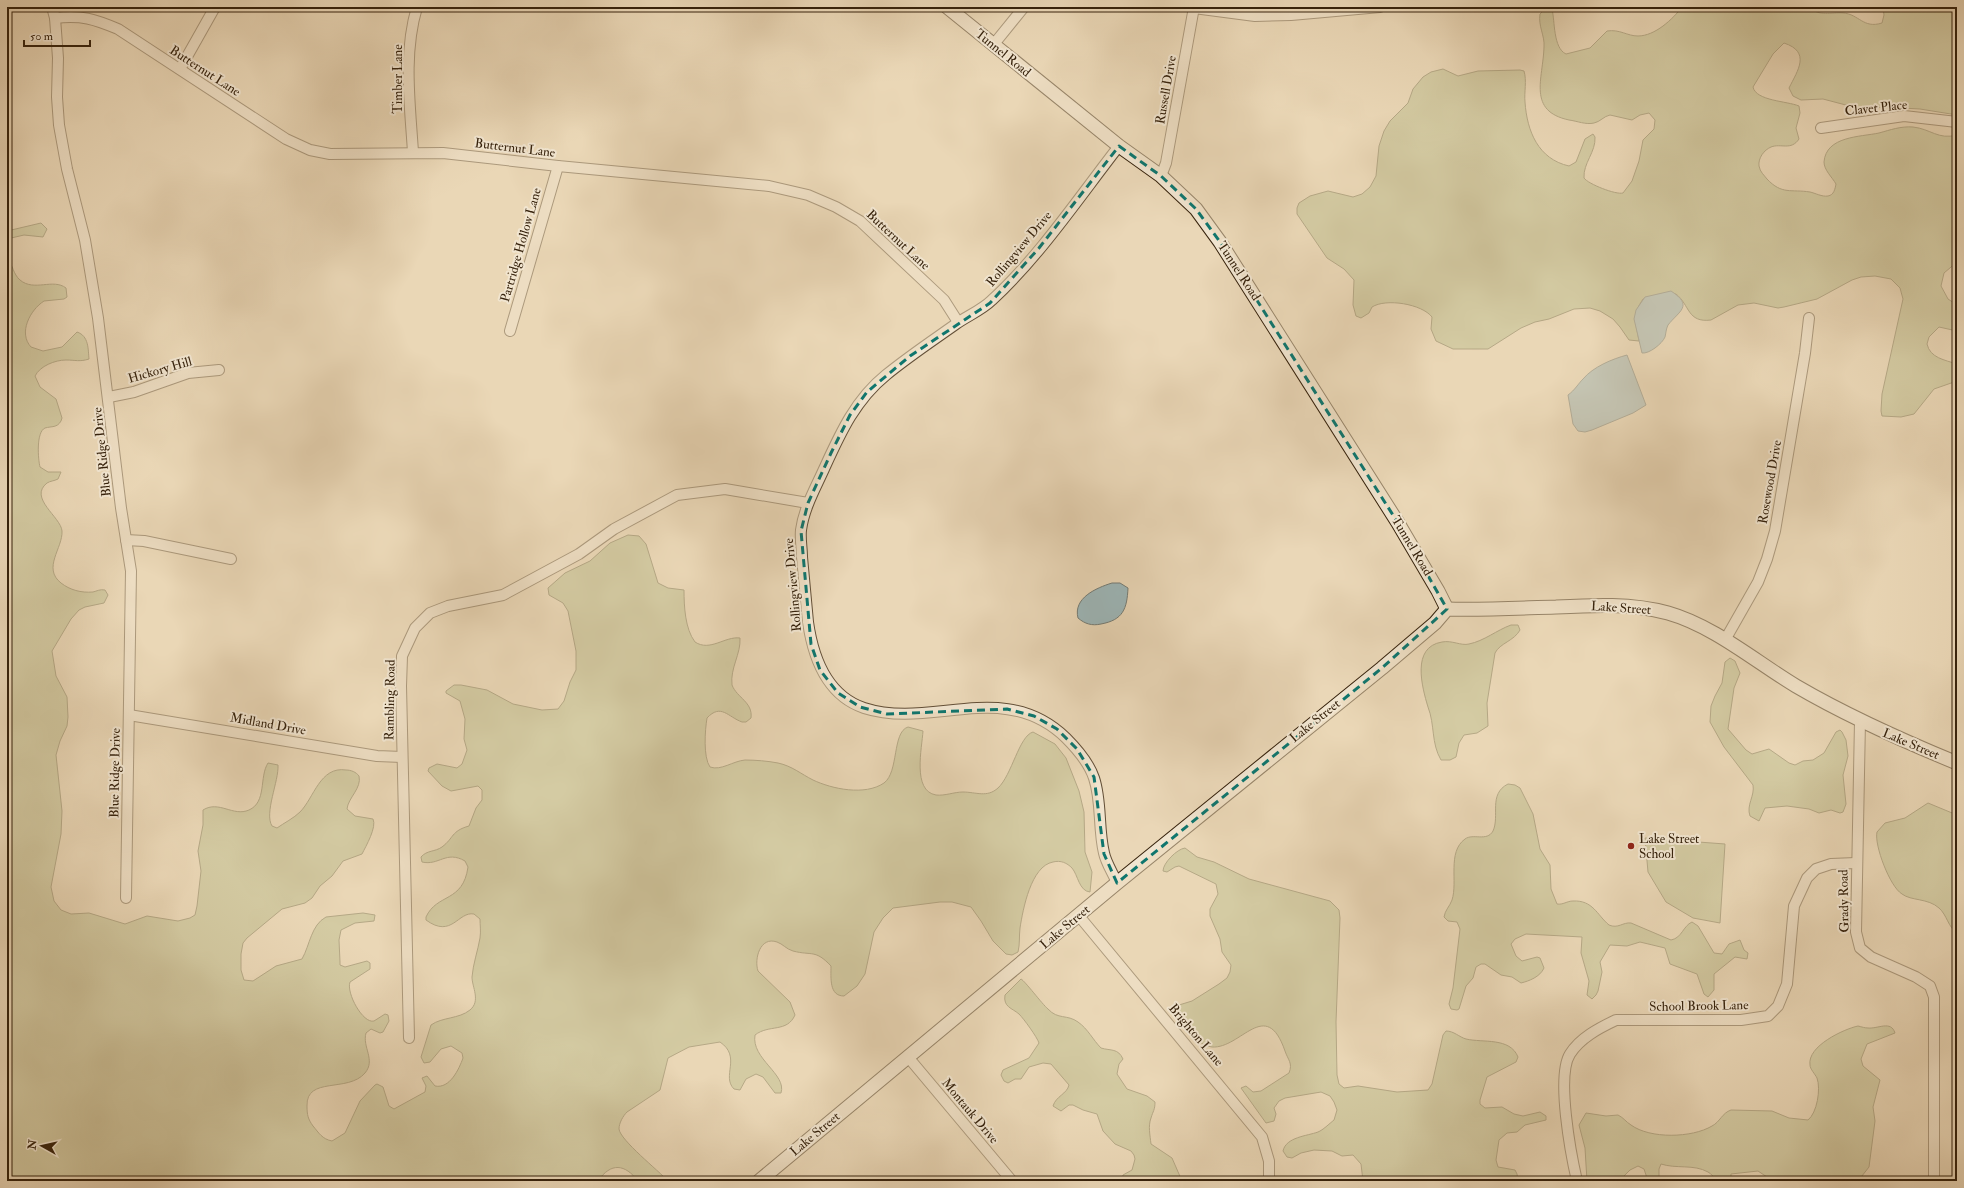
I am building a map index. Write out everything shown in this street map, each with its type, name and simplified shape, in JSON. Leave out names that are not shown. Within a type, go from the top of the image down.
[{"type":"main road","name":"Tunnel Road","points":[[947,7],[1119,146],[1161,176],[1196,209],[1220,242],[1410,542],[1447,609]]},
{"type":"main road","name":"Lake Street","points":[[759,1181],[1117,883],[1382,668],[1435,623],[1447,609],[1483,610],[1590,605],[1636,608],[1667,613],[1681,618],[1725,640],[1795,685],[1860,722],[1957,763]]},
{"type":"street","name":"Blue Ridge Drive","points":[[52,7],[55,18],[58,58],[58,125],[84,240],[98,318],[131,571],[126,898]]},
{"type":"street","points":[[180,70],[215,7]]},
{"type":"street","name":"Timber Lane","points":[[413,152],[408,84],[411,28],[417,7]]},
{"type":"street","points":[[994,44],[1024,7]]},
{"type":"street","points":[[1194,7],[1255,16],[1331,9],[1380,7]]},
{"type":"street","name":"Russell Drive","points":[[1161,176],[1166,163],[1194,7]]},
{"type":"street","name":"Butternut Lane","points":[[55,18],[75,16],[97,20],[118,29],[286,139],[310,150],[330,154],[413,152],[443,153],[558,166],[769,186],[808,195],[836,207],[860,221],[944,300],[958,322]]},
{"type":"street","name":"Clavet Place","points":[[1821,128],[1904,116],[1957,122]]},
{"type":"street","name":"Rollingview Drive","points":[[1117,883],[1104,854],[1101,817],[1094,776],[1077,749],[1056,729],[1034,716],[1008,709],[976,708],[887,714],[860,707],[838,693],[820,670],[811,644],[801,531],[808,503],[850,415],[866,392],[910,356],[958,322],[990,303],[1016,276],[1119,146]]},
{"type":"street","name":"Partridge Hollow Lane","points":[[510,331],[558,166]]},
{"type":"street","name":"Rosewood Drive","points":[[1725,640],[1758,582],[1767,559],[1776,523],[1805,353],[1809,318]]},
{"type":"street","name":"Hickory Hill","points":[[109,397],[134,392],[188,373],[219,370]]},
{"type":"street","name":"Rambling Road","points":[[409,1038],[402,758],[402,656],[415,628],[430,613],[448,606],[504,595],[579,554],[614,528],[677,494],[725,489],[808,503]]},
{"type":"street","points":[[126,540],[144,541],[231,559]]},
{"type":"street","name":"Midland Drive","points":[[129,715],[377,756],[402,758]]},
{"type":"street","name":"Grady Road","points":[[1860,722],[1856,863],[1856,932],[1860,948],[1876,960],[1916,976],[1930,986],[1934,997],[1934,1181]]},
{"type":"street","name":"School Brook Lane","points":[[1577,1181],[1566,1110],[1564,1072],[1569,1055],[1583,1039],[1599,1028],[1616,1020],[1741,1020],[1768,1016],[1778,1006],[1787,984],[1794,906],[1807,878],[1816,869],[1831,864],[1856,863]]},
{"type":"street","name":"Brighton Lane","points":[[1079,916],[1262,1137],[1269,1161],[1269,1181]]},
{"type":"street","name":"Montauk Drive","points":[[908,1057],[1012,1181]]},
{"type":"highlighted area","points":[[1119,146],[1161,176],[1196,209],[1220,242],[1398,523],[1447,609],[1382,668],[1117,883],[1104,854],[1094,777],[1077,749],[1057,729],[1034,716],[1007,709],[887,714],[860,707],[838,693],[820,670],[811,644],[801,531],[808,503],[831,453],[850,415],[867,392],[910,356],[990,303],[1039,248]]},
{"type":"green space","points":[[1682,7],[1810,7],[1817,12],[1848,14],[1866,23],[1876,24],[1882,23],[1884,15],[1883,7],[1957,7],[1957,115],[1920,109],[1884,107],[1861,109],[1823,99],[1801,100],[1793,96],[1789,88],[1796,75],[1800,62],[1800,56],[1797,51],[1784,43],[1773,54],[1753,87],[1755,92],[1766,98],[1799,106],[1800,113],[1796,128],[1799,139],[1793,145],[1768,148],[1759,160],[1759,166],[1762,173],[1772,184],[1782,189],[1810,192],[1823,196],[1832,194],[1836,184],[1824,165],[1826,153],[1837,142],[1845,139],[1909,127],[1919,128],[1945,136],[1957,135],[1957,262],[1944,273],[1941,286],[1948,299],[1957,305],[1957,331],[1939,327],[1929,337],[1927,344],[1931,352],[1939,358],[1957,364],[1957,381],[1934,389],[1914,414],[1901,417],[1882,416],[1881,411],[1882,394],[1903,299],[1900,288],[1891,279],[1875,276],[1861,277],[1852,280],[1817,299],[1784,307],[1778,308],[1754,303],[1738,305],[1711,320],[1697,319],[1693,316],[1681,298],[1676,294],[1663,294],[1643,299],[1639,305],[1635,320],[1639,341],[1629,340],[1613,319],[1600,311],[1590,308],[1574,309],[1549,319],[1535,322],[1521,328],[1488,349],[1453,349],[1436,341],[1431,329],[1432,317],[1427,312],[1412,306],[1394,303],[1378,304],[1372,307],[1369,313],[1361,318],[1356,316],[1353,305],[1354,280],[1344,269],[1327,258],[1297,214],[1299,203],[1310,196],[1328,191],[1353,197],[1362,194],[1370,187],[1376,176],[1379,146],[1384,131],[1390,121],[1408,103],[1413,89],[1423,77],[1431,72],[1443,69],[1458,76],[1478,71],[1524,71],[1525,102],[1528,123],[1536,142],[1542,150],[1549,157],[1569,166],[1576,162],[1585,139],[1593,134],[1595,137],[1594,148],[1585,167],[1584,178],[1602,188],[1623,193],[1632,181],[1639,161],[1643,140],[1654,129],[1655,120],[1649,113],[1640,115],[1632,120],[1610,115],[1588,124],[1556,116],[1547,109],[1542,101],[1540,92],[1544,43],[1540,23],[1540,14],[1545,9],[1552,9],[1555,34],[1559,46],[1566,54],[1590,48],[1607,31],[1616,31],[1638,36],[1651,33],[1674,17]]},
{"type":"green space","points":[[41,223],[47,229],[43,237],[24,235],[7,239],[7,231]]},
{"type":"green space","points":[[7,258],[18,278],[25,283],[31,285],[55,284],[66,288],[67,297],[64,299],[44,301],[30,316],[27,322],[26,335],[27,341],[31,347],[43,351],[62,347],[77,332],[84,336],[87,343],[89,359],[80,361],[62,360],[53,362],[40,369],[35,376],[40,387],[56,399],[62,418],[58,425],[45,428],[42,430],[40,435],[38,452],[40,467],[48,472],[61,472],[58,479],[47,483],[42,489],[41,495],[43,501],[57,520],[62,531],[60,544],[53,564],[53,571],[56,577],[61,583],[72,589],[89,592],[105,590],[108,595],[104,603],[85,607],[79,610],[71,619],[52,651],[56,676],[67,697],[68,717],[67,726],[60,741],[56,755],[62,811],[61,834],[51,887],[54,901],[61,910],[71,914],[89,913],[125,924],[147,916],[178,921],[190,918],[195,915],[197,906],[201,871],[198,851],[203,825],[203,810],[209,807],[220,807],[237,812],[249,810],[255,806],[261,795],[265,769],[268,763],[278,765],[270,813],[272,826],[277,828],[300,812],[318,784],[330,773],[337,770],[346,770],[356,773],[359,776],[359,785],[347,809],[355,816],[373,819],[374,822],[374,827],[362,854],[343,861],[332,876],[320,886],[312,898],[305,903],[282,909],[247,938],[243,943],[241,954],[241,970],[244,980],[253,981],[276,966],[302,959],[314,930],[326,917],[363,913],[375,915],[374,921],[355,923],[341,930],[339,940],[340,965],[345,967],[367,961],[370,963],[370,969],[350,982],[349,987],[353,1000],[356,1007],[365,1018],[370,1021],[374,1021],[385,1014],[388,1015],[389,1021],[383,1032],[380,1033],[371,1029],[366,1033],[365,1038],[369,1063],[365,1073],[358,1079],[313,1091],[309,1097],[307,1109],[309,1119],[313,1126],[326,1139],[332,1141],[345,1133],[360,1101],[375,1085],[377,1084],[383,1087],[389,1106],[394,1109],[425,1092],[426,1086],[422,1078],[427,1076],[435,1086],[445,1084],[453,1077],[463,1058],[462,1053],[451,1046],[441,1049],[430,1062],[424,1063],[421,1057],[431,1025],[435,1022],[466,1013],[475,1002],[472,977],[480,935],[480,919],[474,914],[463,916],[454,923],[442,927],[426,920],[426,917],[431,909],[436,904],[461,887],[468,867],[465,861],[458,858],[453,857],[428,863],[422,862],[421,857],[426,853],[442,847],[456,832],[469,826],[476,808],[482,800],[482,790],[478,786],[451,791],[442,786],[428,771],[429,768],[437,764],[457,768],[462,764],[467,750],[464,739],[465,719],[460,701],[446,693],[446,691],[454,685],[461,685],[487,690],[513,704],[542,710],[558,709],[564,701],[570,682],[576,670],[576,651],[568,611],[563,603],[549,595],[548,588],[565,573],[590,561],[610,543],[628,535],[639,536],[646,544],[658,583],[668,588],[684,590],[687,624],[695,642],[701,645],[712,645],[729,639],[740,638],[732,685],[750,708],[751,718],[746,722],[742,722],[721,711],[712,714],[707,718],[705,750],[710,767],[718,768],[745,760],[757,760],[788,766],[813,780],[829,786],[848,790],[868,789],[884,783],[889,778],[894,762],[897,744],[903,730],[908,727],[923,731],[920,768],[924,786],[929,792],[936,795],[963,792],[986,794],[994,791],[1003,782],[1019,748],[1028,735],[1033,732],[1055,744],[1066,758],[1079,791],[1084,812],[1085,852],[1092,872],[1090,892],[1083,889],[1074,871],[1066,863],[1056,861],[1045,865],[1039,871],[1029,889],[1021,920],[1018,952],[1012,955],[1006,954],[993,941],[971,907],[952,902],[940,902],[893,908],[883,918],[874,932],[865,974],[857,986],[844,996],[839,995],[833,990],[831,981],[831,966],[821,957],[813,954],[793,951],[777,942],[766,942],[762,945],[758,955],[758,971],[790,1002],[795,1015],[792,1021],[783,1026],[766,1030],[755,1035],[755,1044],[758,1052],[779,1079],[781,1093],[775,1093],[763,1077],[756,1074],[746,1079],[740,1090],[734,1089],[729,1078],[731,1060],[730,1054],[720,1042],[689,1047],[668,1058],[660,1090],[627,1112],[620,1124],[619,1129],[621,1134],[633,1148],[668,1181],[638,1181],[628,1171],[613,1168],[603,1175],[598,1181],[7,1181]]},
{"type":"green space","points":[[1511,625],[1518,625],[1520,630],[1495,653],[1487,703],[1488,726],[1477,733],[1464,735],[1459,743],[1456,757],[1450,760],[1441,760],[1434,741],[1432,720],[1423,689],[1421,669],[1422,659],[1426,651],[1432,645],[1442,642],[1463,644],[1475,643]]},
{"type":"green space","points":[[1730,658],[1735,661],[1740,673],[1734,688],[1728,729],[1746,750],[1752,754],[1769,749],[1789,763],[1795,765],[1803,761],[1813,760],[1824,753],[1836,732],[1840,730],[1842,732],[1846,740],[1848,756],[1843,775],[1846,804],[1843,812],[1840,813],[1831,810],[1819,813],[1809,809],[1787,806],[1765,808],[1759,821],[1750,816],[1749,808],[1753,793],[1753,785],[1724,747],[1710,722],[1711,706],[1722,683],[1725,662]]},
{"type":"green space","points":[[1508,784],[1515,785],[1520,788],[1533,814],[1540,849],[1550,865],[1551,889],[1557,904],[1580,901],[1594,909],[1609,925],[1618,926],[1625,923],[1631,923],[1671,940],[1678,937],[1686,926],[1692,922],[1698,926],[1714,953],[1722,954],[1729,944],[1740,940],[1744,950],[1748,953],[1747,959],[1735,957],[1714,974],[1714,990],[1708,997],[1704,994],[1697,974],[1670,964],[1665,948],[1640,942],[1627,946],[1610,945],[1600,962],[1602,972],[1598,991],[1592,999],[1587,995],[1589,981],[1581,953],[1582,937],[1526,934],[1515,939],[1511,944],[1516,956],[1522,961],[1537,957],[1540,958],[1544,968],[1540,974],[1531,980],[1521,983],[1512,977],[1501,975],[1485,964],[1481,964],[1476,967],[1473,978],[1466,986],[1459,1009],[1451,1009],[1449,1004],[1453,988],[1460,929],[1457,922],[1448,921],[1444,917],[1454,893],[1456,851],[1468,837],[1484,837],[1493,831],[1495,825],[1496,799],[1502,788]]},
{"type":"green space","points":[[1928,803],[1957,815],[1957,933],[1952,928],[1942,911],[1935,905],[1910,898],[1897,890],[1888,875],[1880,855],[1877,832],[1885,823],[1905,818]]},
{"type":"green space","points":[[1645,838],[1725,844],[1720,923],[1693,918],[1666,902],[1648,872]]},
{"type":"green space","points":[[1185,848],[1197,857],[1214,862],[1249,879],[1330,901],[1339,910],[1340,918],[1336,1022],[1337,1075],[1339,1084],[1344,1088],[1358,1086],[1397,1092],[1428,1090],[1432,1084],[1443,1035],[1446,1031],[1452,1032],[1466,1039],[1503,1044],[1509,1046],[1514,1051],[1518,1057],[1516,1062],[1487,1077],[1480,1104],[1485,1108],[1502,1107],[1514,1114],[1523,1116],[1540,1112],[1546,1116],[1546,1120],[1525,1125],[1517,1132],[1507,1133],[1499,1140],[1496,1160],[1498,1167],[1515,1170],[1518,1181],[1363,1181],[1361,1164],[1353,1155],[1342,1156],[1332,1151],[1314,1150],[1301,1153],[1292,1158],[1287,1157],[1283,1151],[1288,1143],[1292,1140],[1322,1130],[1334,1120],[1337,1110],[1330,1096],[1321,1092],[1285,1098],[1279,1101],[1274,1108],[1276,1114],[1274,1121],[1266,1123],[1241,1088],[1246,1086],[1253,1092],[1261,1091],[1289,1073],[1290,1062],[1278,1035],[1270,1027],[1261,1026],[1252,1029],[1233,1041],[1212,1047],[1196,1039],[1181,1021],[1178,1013],[1179,1005],[1192,1001],[1227,978],[1231,965],[1222,952],[1220,939],[1210,916],[1210,909],[1218,894],[1216,884],[1179,866],[1167,872],[1163,871],[1165,864],[1171,857],[1178,851]]},
{"type":"green space","points":[[1021,979],[1055,1015],[1070,1018],[1078,1022],[1085,1028],[1101,1048],[1114,1050],[1121,1055],[1123,1059],[1119,1064],[1117,1074],[1127,1089],[1147,1096],[1155,1102],[1150,1124],[1151,1144],[1172,1158],[1182,1181],[1122,1181],[1123,1175],[1132,1170],[1135,1159],[1134,1155],[1131,1151],[1115,1144],[1103,1131],[1097,1114],[1073,1105],[1069,1105],[1061,1111],[1053,1106],[1056,1100],[1066,1091],[1069,1085],[1051,1064],[1043,1063],[1029,1067],[1021,1079],[1015,1079],[1008,1083],[1004,1081],[1001,1075],[1003,1070],[1029,1058],[1039,1043],[1021,1016],[1005,1002],[1005,995]]},
{"type":"green space","points":[[1858,1026],[1872,1028],[1887,1026],[1893,1029],[1895,1033],[1867,1044],[1861,1059],[1863,1066],[1880,1080],[1873,1107],[1875,1121],[1869,1167],[1858,1181],[1843,1181],[1841,1178],[1812,1177],[1804,1181],[1777,1181],[1758,1171],[1731,1174],[1731,1181],[1717,1181],[1708,1172],[1697,1168],[1661,1164],[1659,1169],[1659,1181],[1648,1181],[1644,1169],[1638,1166],[1630,1170],[1619,1181],[1587,1181],[1585,1148],[1579,1125],[1586,1113],[1606,1116],[1618,1115],[1639,1130],[1660,1135],[1683,1135],[1704,1130],[1715,1124],[1725,1113],[1731,1110],[1772,1111],[1789,1118],[1808,1120],[1816,1107],[1819,1088],[1817,1078],[1810,1067],[1811,1058],[1814,1051],[1820,1045],[1836,1035]]},
{"type":"water","points":[[1671,291],[1682,301],[1682,308],[1668,325],[1665,337],[1661,343],[1652,350],[1642,353],[1634,319],[1636,310],[1645,297]]},
{"type":"water","points":[[1627,355],[1646,405],[1633,413],[1592,430],[1585,432],[1578,431],[1573,424],[1568,395],[1597,367]]},
{"type":"water","points":[[1112,583],[1120,583],[1128,588],[1125,608],[1119,616],[1114,620],[1095,625],[1083,622],[1078,618],[1077,611],[1082,599],[1093,591]]},
{"type":"place","name":"Lake Street School","points":[[1631,846]]}]
